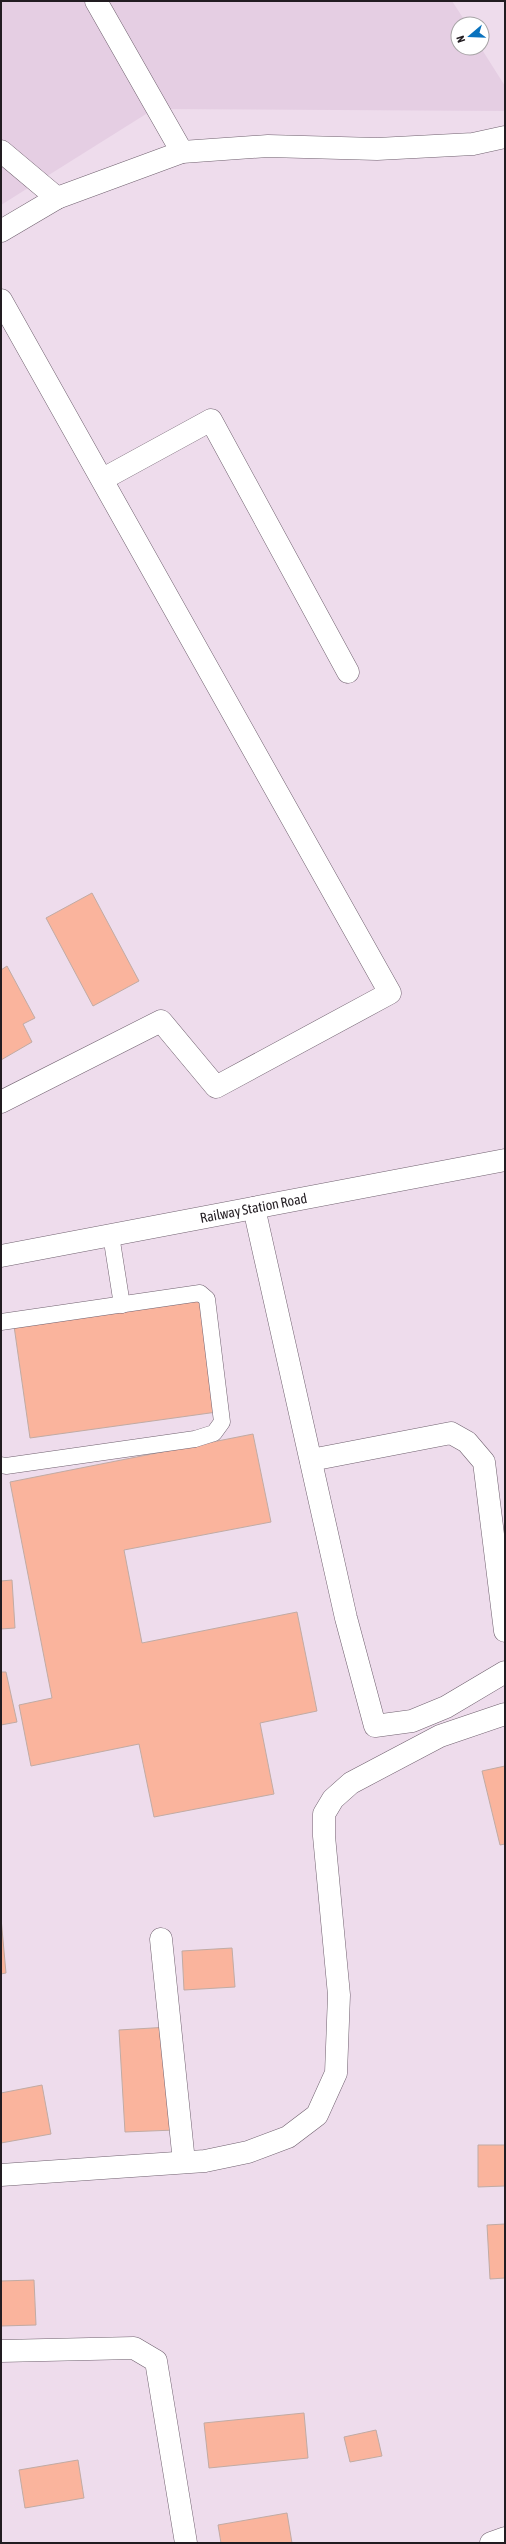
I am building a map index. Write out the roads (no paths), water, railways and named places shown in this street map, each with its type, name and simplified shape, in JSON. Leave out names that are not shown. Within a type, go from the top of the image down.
[{"type":"street","points":[[96,1],[182,152]]},
{"type":"street","points":[[1,231],[57,198],[182,152],[268,146],[377,149],[473,144],[505,137]]},
{"type":"street","points":[[1,151],[57,198]]},
{"type":"street","points":[[1,300],[103,479],[390,993],[216,1087],[161,1021],[1,1102]]},
{"type":"street","points":[[103,479],[211,420],[348,672]]},
{"type":"street","name":"Railway Station Road","points":[[1,1256],[505,1160]]},
{"type":"street","points":[[254,1208],[346,1618],[375,1726],[412,1721],[446,1707],[505,1672]]},
{"type":"street","points":[[311,1460],[451,1433],[467,1442],[484,1462],[505,1631]]},
{"type":"street","points":[[1,2175],[184,2162],[248,2152],[288,2137],[317,2115],[336,2073],[339,1995],[324,1836],[324,1814],[333,1799],[351,1783],[440,1736],[505,1714]]},
{"type":"street","points":[[160,1939],[184,2162]]},
{"type":"street","points":[[1,2351],[134,2348],[156,2361],[186,2543]]},
{"type":"street","points":[[491,2543],[505,2538]]},
{"type":"lane","points":[[111,1235],[122,1305]]},
{"type":"lane","points":[[1,1322],[200,1294],[207,1299],[222,1422],[214,1433],[195,1439],[6,1466],[1,1465]]}]
